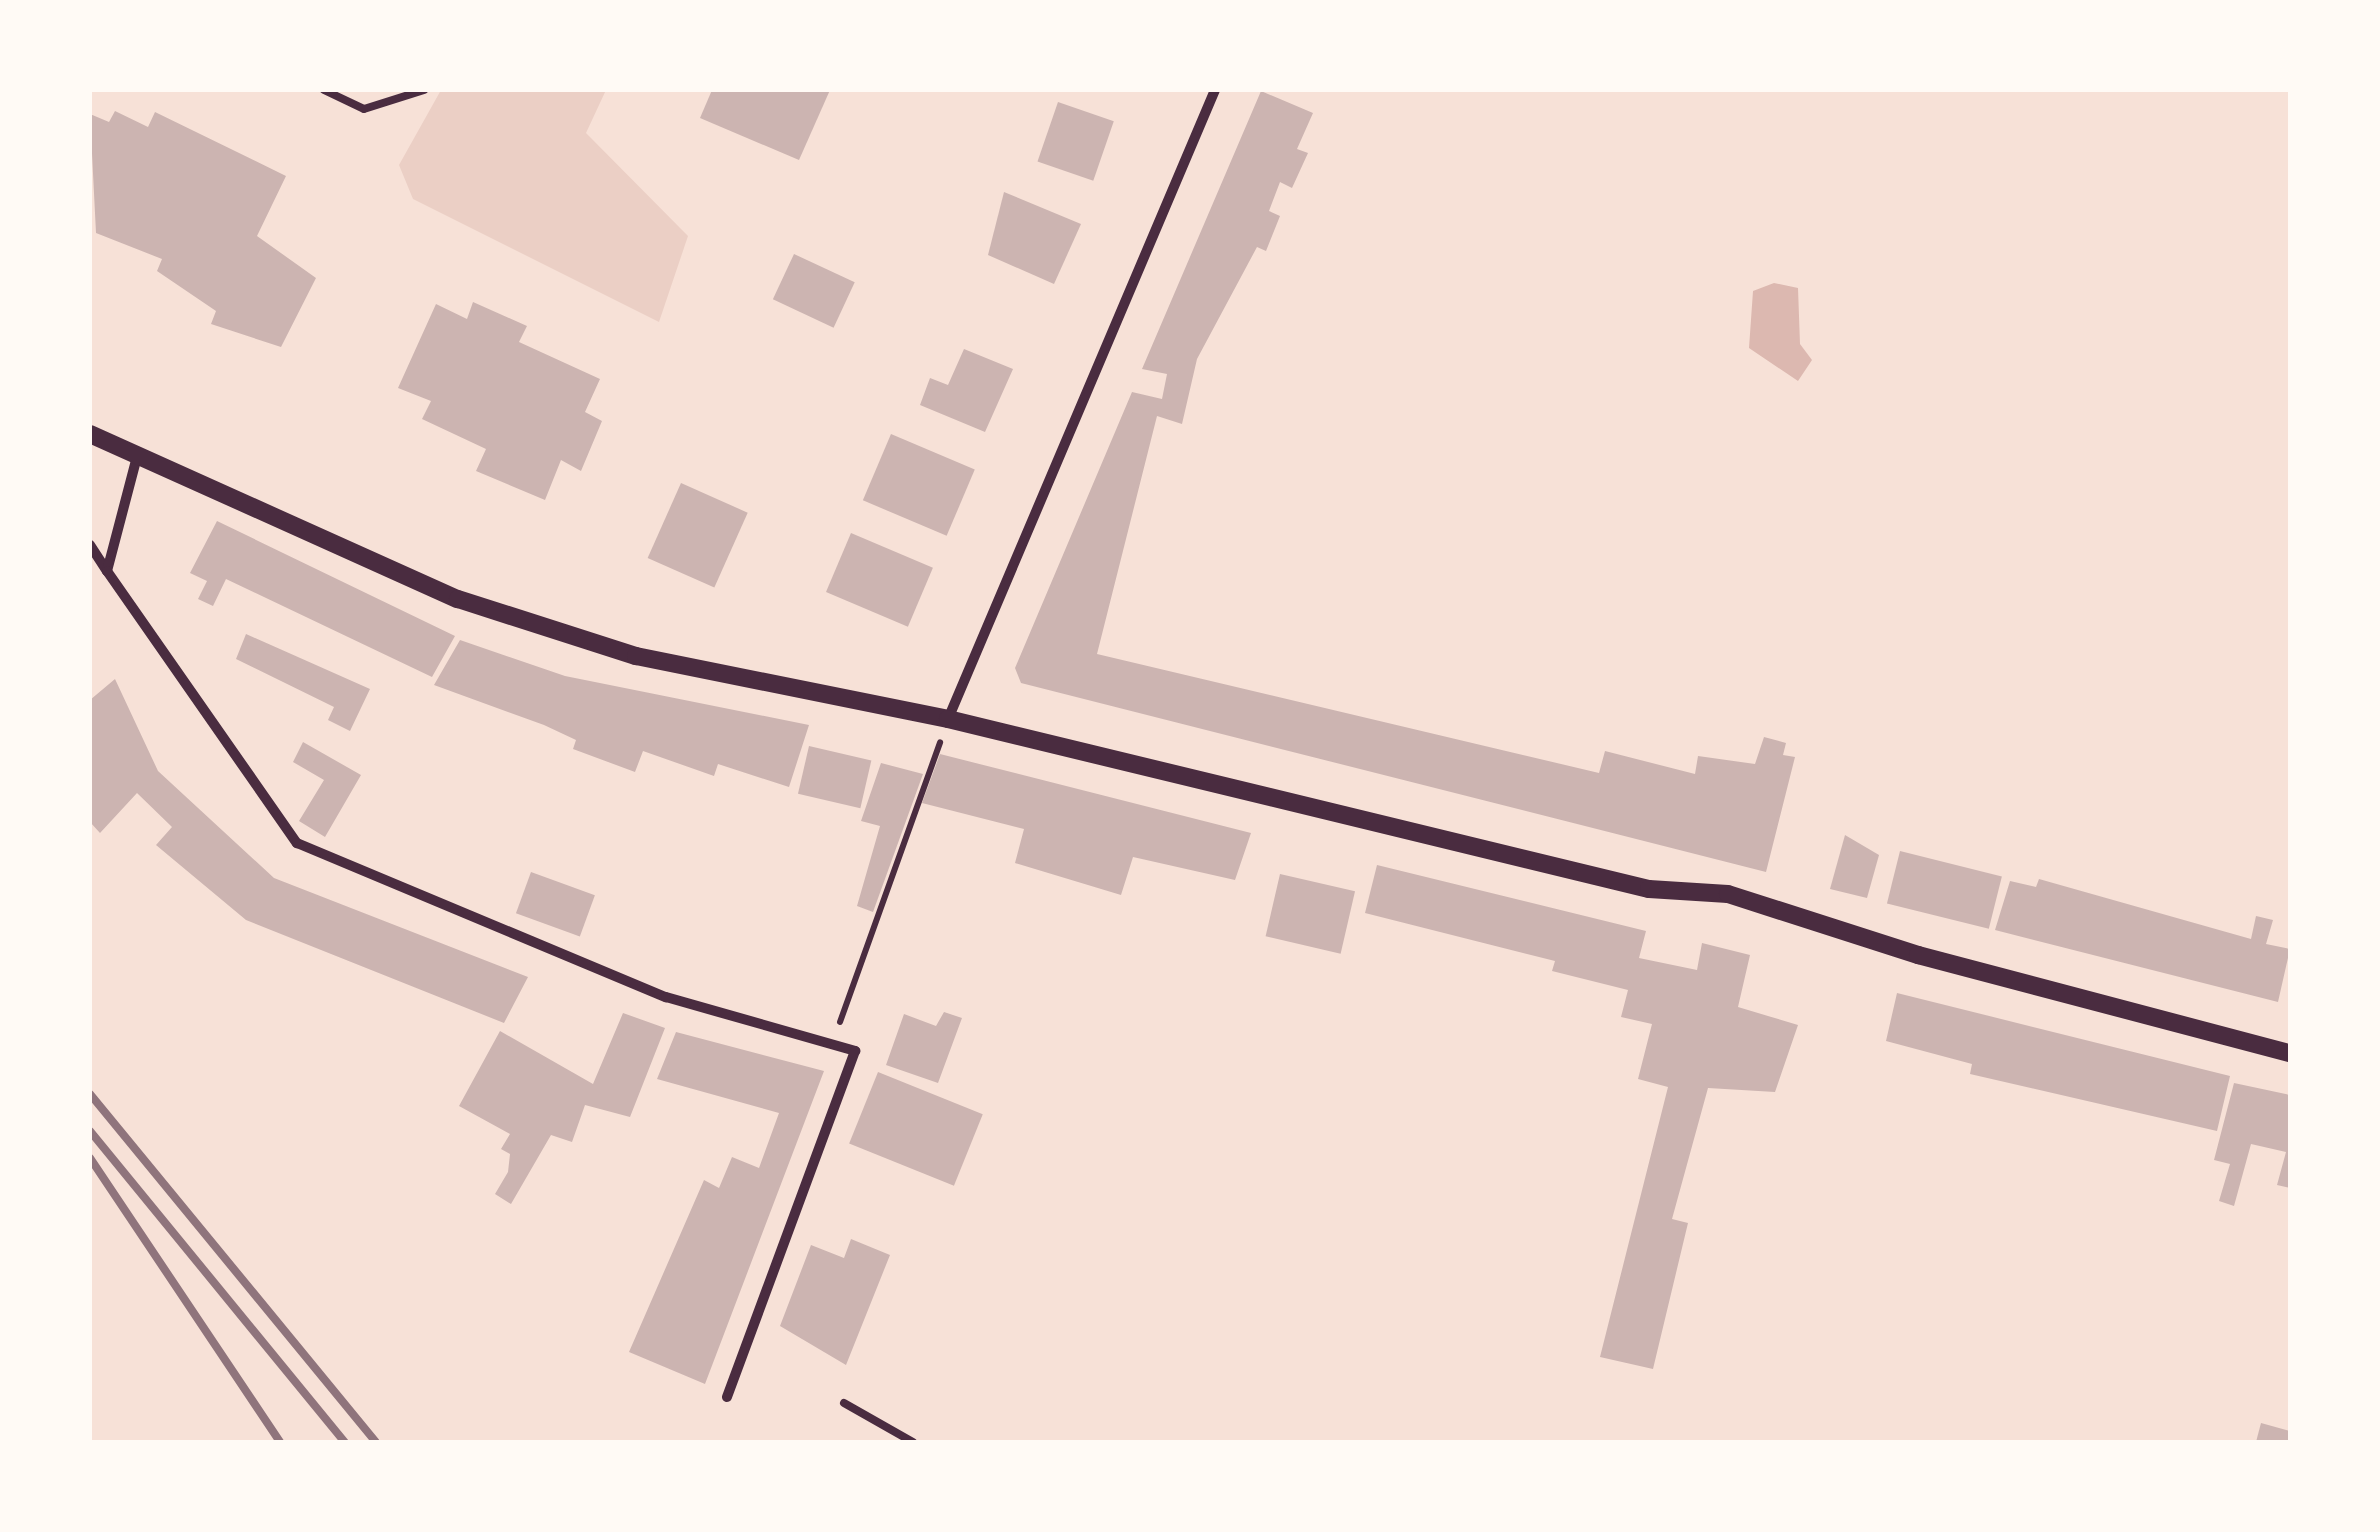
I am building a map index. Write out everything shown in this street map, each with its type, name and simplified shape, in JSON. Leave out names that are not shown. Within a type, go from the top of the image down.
[{"type":"street","points":[[948,719],[1215,90]]},
{"type":"street","points":[[90,434],[544,630],[948,719],[1649,889],[1728,894],[1918,955],[2290,1053]]},
{"type":"street","points":[[108,571],[138,457]]},
{"type":"street","points":[[90,545],[297,843],[666,997],[833,1042],[857,1060],[727,1397]]},
{"type":"lane","points":[[324,90],[364,109],[424,90]]},
{"type":"lane","points":[[844,1403],[913,1442]]},
{"type":"path","points":[[833,1042],[948,719]]},
{"type":"shaded area","points":[[441,90],[606,90],[586,133],[688,236],[659,322],[413,199],[399,165]]},
{"type":"shaded area","points":[[1774,283],[1798,288],[1800,344],[1812,360],[1798,381],[1749,348],[1753,291]]},
{"type":"building","points":[[712,90],[830,90],[799,160],[700,118]]},
{"type":"building","points":[[1261,91],[1313,113],[1297,149],[1308,153],[1292,188],[1280,182],[1269,211],[1280,216],[1266,251],[1257,247],[1197,359],[1182,424],[1157,416],[1097,654],[1599,773],[1605,751],[1695,774],[1698,756],[1755,764],[1764,737],[1786,743],[1783,755],[1795,757],[1766,872],[1021,683],[1015,668],[1132,392],[1162,399],[1167,374],[1142,369]]},
{"type":"building","points":[[1058,102],[1114,121],[1093,181],[1037,162]]},
{"type":"building","points":[[115,111],[148,127],[155,112],[286,176],[257,236],[316,278],[281,347],[211,324],[216,311],[157,271],[162,259],[96,233],[90,114],[109,122]]},
{"type":"building","points":[[1004,192],[1081,224],[1054,284],[988,255]]},
{"type":"building","points":[[794,254],[855,282],[834,328],[773,299]]},
{"type":"building","points":[[473,302],[527,326],[519,342],[600,379],[585,412],[602,421],[581,471],[561,460],[545,500],[476,471],[486,449],[422,419],[431,401],[398,388],[436,304],[467,319]]},
{"type":"building","points":[[964,349],[1013,369],[985,432],[920,405],[930,378],[948,385]]},
{"type":"building","points":[[891,434],[975,470],[947,536],[863,500]]},
{"type":"building","points":[[681,483],[748,513],[714,588],[648,558]]},
{"type":"building","points":[[217,521],[455,636],[432,677],[226,579],[213,606],[198,599],[207,581],[190,573]]},
{"type":"building","points":[[851,533],[933,568],[908,627],[826,592]]},
{"type":"building","points":[[246,634],[370,689],[350,731],[328,720],[334,707],[236,659]]},
{"type":"building","points":[[460,640],[565,676],[809,725],[789,787],[718,764],[714,776],[643,751],[635,772],[573,749],[576,740],[544,725],[434,685]]},
{"type":"building","points":[[115,679],[158,771],[274,878],[528,977],[504,1023],[246,920],[156,845],[172,827],[137,793],[100,833],[90,822],[90,700]]},
{"type":"building","points":[[303,742],[361,775],[325,837],[299,821],[324,780],[293,762]]},
{"type":"building","points":[[809,746],[871,760],[860,808],[798,794]]},
{"type":"building","points":[[940,754],[1251,833],[1235,880],[1133,857],[1121,895],[1015,863],[1024,829],[922,803]]},
{"type":"building","points":[[881,763],[923,774],[873,912],[857,906],[880,826],[861,821]]},
{"type":"building","points":[[1845,835],[1879,855],[1867,898],[1830,889]]},
{"type":"building","points":[[1900,851],[2002,876],[1989,929],[1887,903]]},
{"type":"building","points":[[1377,865],[1646,931],[1639,958],[1697,970],[1702,943],[1750,955],[1738,1007],[1798,1025],[1775,1092],[1708,1088],[1672,1219],[1688,1223],[1653,1369],[1600,1357],[1668,1087],[1638,1079],[1652,1024],[1621,1017],[1628,990],[1552,971],[1555,961],[1365,913]]},
{"type":"building","points":[[531,872],[595,895],[580,937],[516,913]]},
{"type":"building","points":[[1280,874],[1355,891],[1341,954],[1266,936]]},
{"type":"building","points":[[2039,879],[2251,939],[2256,916],[2273,920],[2266,944],[2290,949],[2278,1002],[1995,930],[2010,881],[2036,887]]},
{"type":"building","points":[[1897,993],[2230,1076],[2217,1131],[1970,1074],[1972,1064],[1886,1041]]},
{"type":"building","points":[[944,1012],[962,1018],[938,1083],[886,1065],[904,1014],[936,1026]]},
{"type":"building","points":[[623,1013],[665,1028],[630,1117],[585,1105],[572,1142],[551,1135],[511,1204],[495,1194],[508,1172],[510,1154],[501,1149],[510,1134],[459,1106],[500,1031],[593,1084]]},
{"type":"building","points":[[676,1032],[824,1071],[705,1384],[629,1352],[704,1180],[719,1188],[732,1157],[759,1168],[779,1113],[657,1079]]},
{"type":"building","points":[[878,1072],[983,1114],[954,1186],[849,1143]]},
{"type":"building","points":[[2234,1083],[2290,1095],[2290,1188],[2277,1185],[2286,1152],[2251,1144],[2234,1206],[2219,1201],[2230,1164],[2214,1160]]},
{"type":"building","points":[[851,1239],[890,1255],[846,1365],[780,1326],[811,1245],[844,1258]]},
{"type":"building","points":[[2261,1423],[2290,1431],[2290,1442],[2256,1442]]},
{"type":"railway","points":[[90,1094],[376,1442]]},
{"type":"railway","points":[[90,1131],[345,1442]]},
{"type":"railway","points":[[90,1158],[280,1442]]}]
